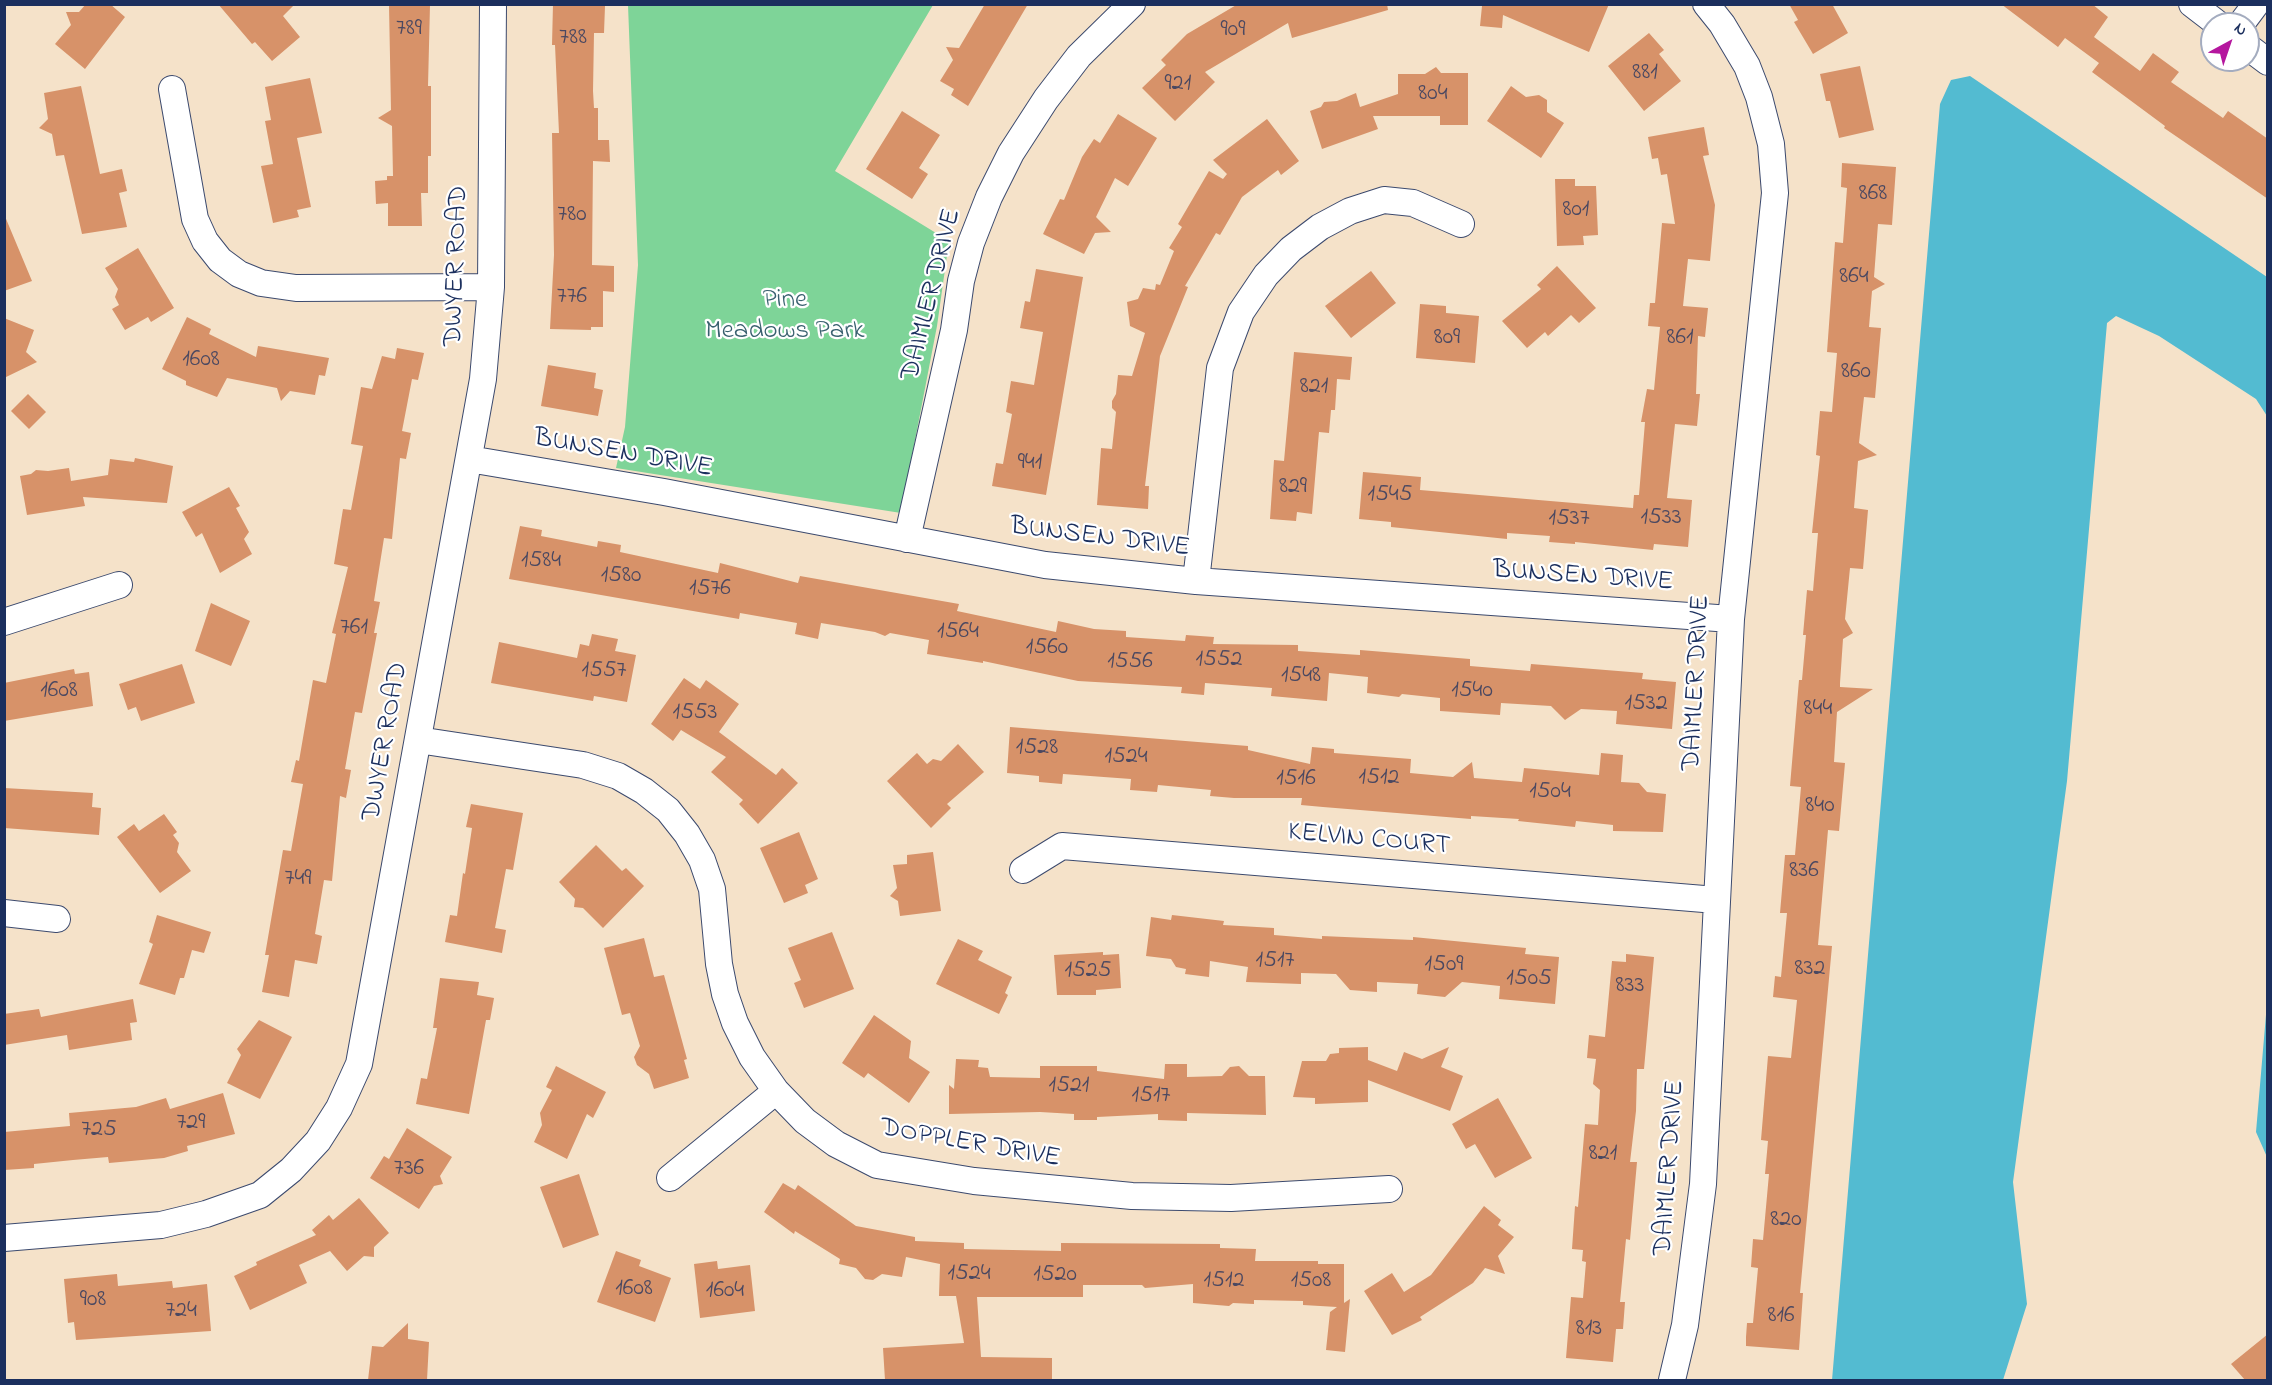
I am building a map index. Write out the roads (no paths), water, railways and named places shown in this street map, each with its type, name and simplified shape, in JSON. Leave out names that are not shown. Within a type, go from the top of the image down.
[{"type":"street","name":"DWYER ROAD","points":[[4,1238],[161,1225],[206,1214],[260,1195],[291,1170],[318,1141],[339,1108],[359,1064],[483,379],[490,287],[493,4]]},
{"type":"street","name":"DAIMLER DRIVE","points":[[907,539],[954,330],[961,281],[971,243],[989,197],[1011,153],[1046,99],[1079,56],[1132,4]]},
{"type":"street","name":"DAIMLER DRIVE","points":[[1672,1380],[1687,1314],[1702,1194],[1731,619],[1775,193],[1771,144],[1759,97],[1747,66],[1722,24],[1706,4]]},
{"type":"street","points":[[172,89],[195,219],[212,250],[239,274],[261,283],[296,288],[490,287]]},
{"type":"street","points":[[1196,581],[1220,368],[1241,312],[1266,275],[1291,249],[1320,227],[1350,211],[1384,200],[1413,203],[1461,224]]},
{"type":"street","name":"BUNSEN DRIVE","points":[[470,459],[664,492],[1045,565],[1196,581],[1731,619]]},
{"type":"street","points":[[4,622],[119,585]]},
{"type":"street","name":"DOPPLER DRIVE","points":[[418,740],[583,765],[618,776],[644,790],[668,810],[687,834],[702,860],[712,889],[719,964],[725,993],[735,1023],[752,1057],[776,1090],[805,1121],[836,1144],[877,1165],[1053,1191],[1165,1197],[1231,1198],[1389,1190]]},
{"type":"street","name":"KELVIN COURT","points":[[1023,870],[1062,846],[1716,900]]},
{"type":"street","points":[[4,913],[57,919]]},
{"type":"street","points":[[670,1178],[776,1090]]},
{"type":"water","points":[[1970,76],[2267,277],[2267,416],[2256,399],[2159,336],[2116,316],[2107,323],[2067,781],[2013,1182],[2027,1304],[2003,1380],[1832,1380],[1940,104],[1951,80]]},
{"type":"water","points":[[2267,1003],[2268,1157],[2256,1132]]},
{"type":"park label","name":"Pine Meadows Park","points":[[785,318]]}]
